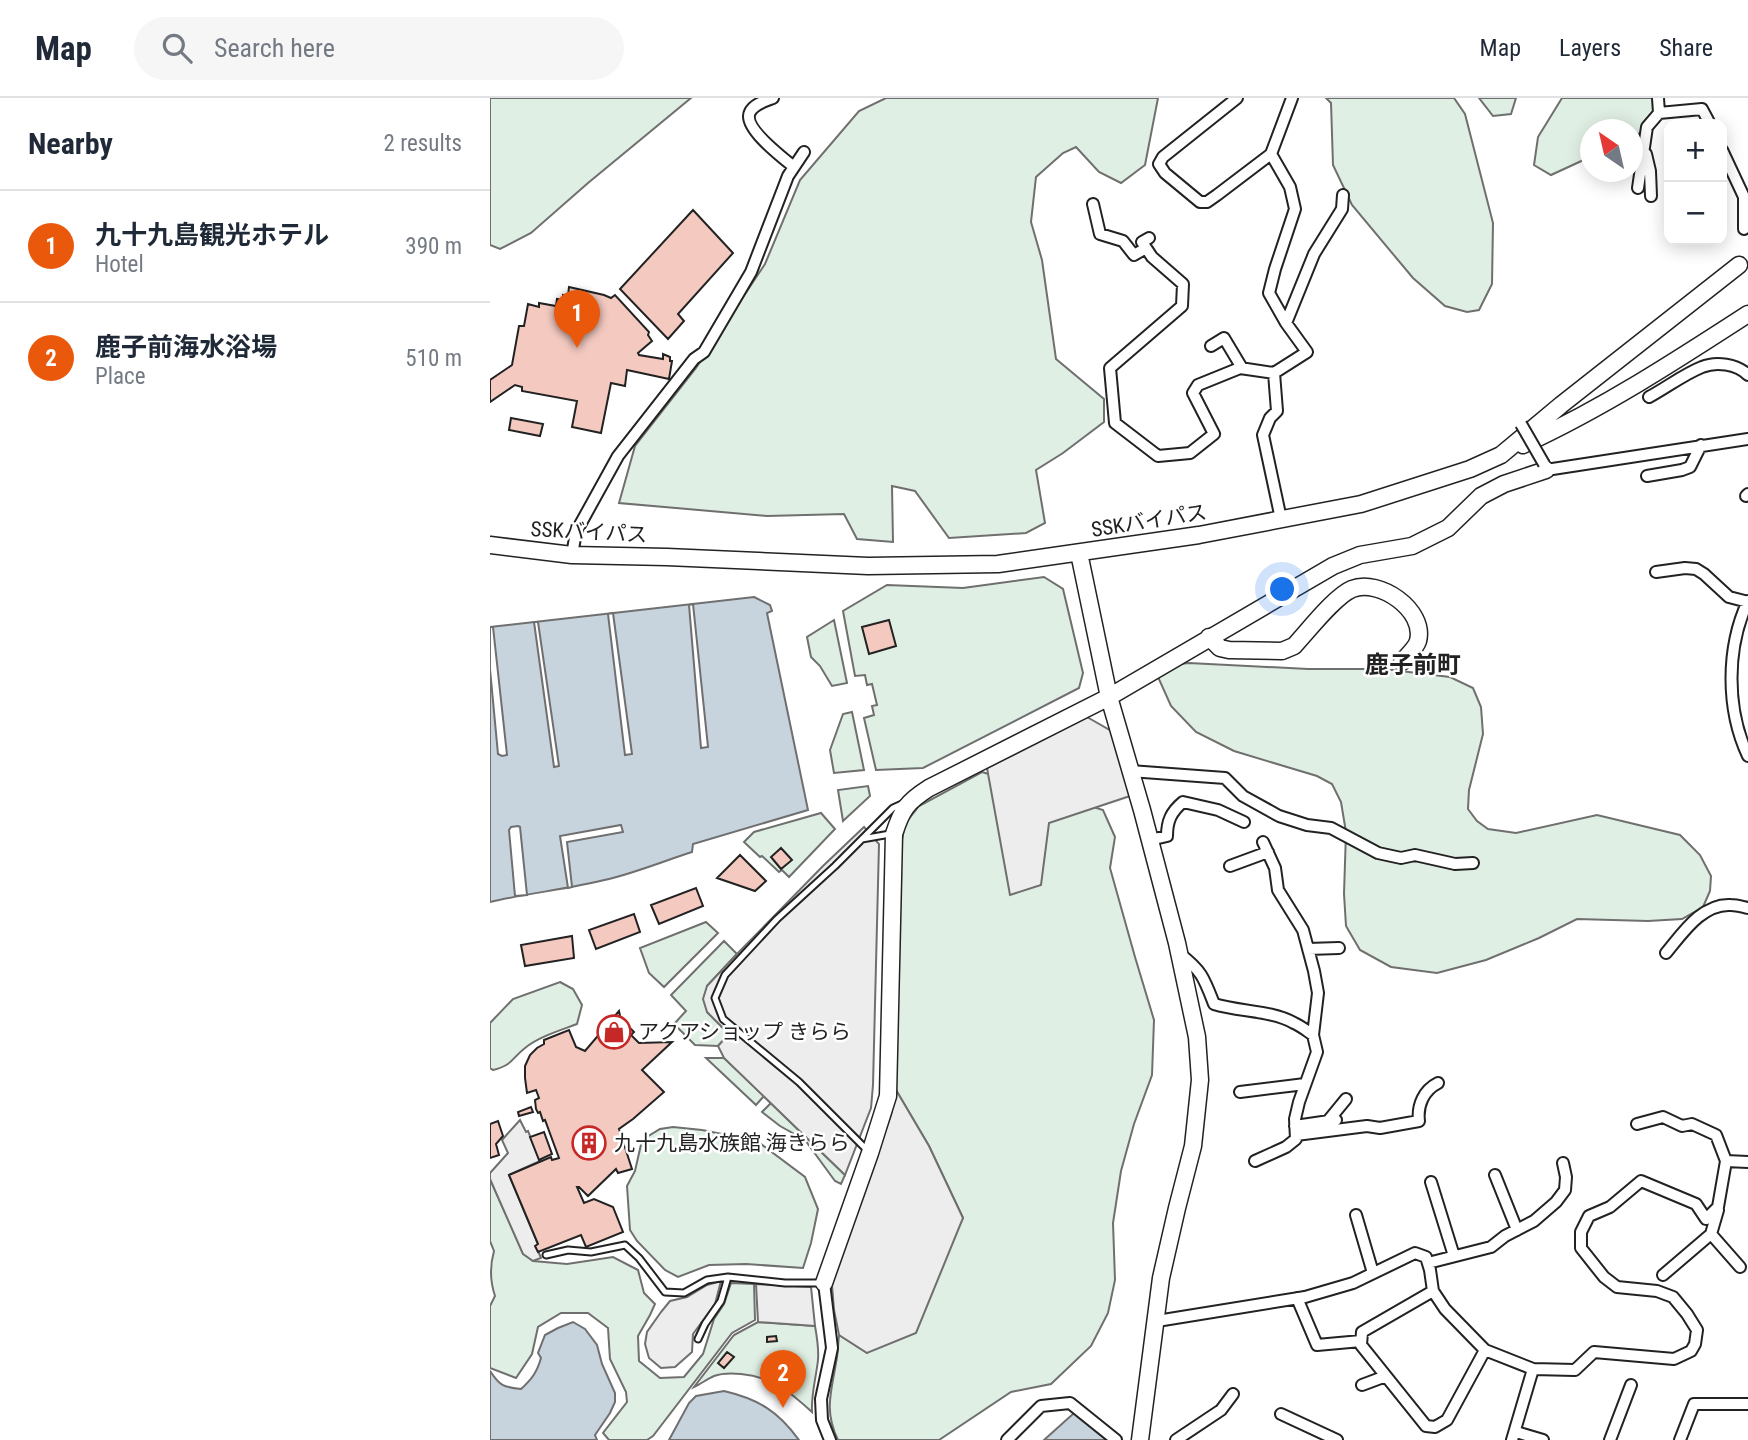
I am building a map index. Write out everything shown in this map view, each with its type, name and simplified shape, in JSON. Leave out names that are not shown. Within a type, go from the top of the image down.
[{"type":"street","points":[[774,98],[757,105],[749,113],[748,120],[753,130],[794,167]]},
{"type":"street","points":[[1237,98],[1159,163],[1165,173],[1200,202],[1206,202],[1217,195],[1271,154],[1292,98]]},
{"type":"street","points":[[1658,98],[1659,113]]},
{"type":"street","points":[[1638,188],[1647,127],[1652,119],[1659,113],[1702,109],[1707,119]]},
{"type":"street","points":[[1645,148],[1650,171],[1651,196]]},
{"type":"street","points":[[572,555],[576,532],[618,456],[694,359],[704,352],[751,272],[788,176],[804,152]]},
{"type":"street","points":[[1093,204],[1100,234],[1123,241],[1134,255],[1148,243],[1152,257],[1183,284],[1182,306],[1110,368],[1115,423],[1158,456],[1190,453],[1214,434],[1193,393],[1198,384],[1242,368],[1274,373],[1307,352],[1269,293],[1295,209],[1290,187],[1271,154]]},
{"type":"street","points":[[1727,161],[1744,197],[1745,229]]},
{"type":"street","points":[[1286,323],[1314,254],[1342,209],[1343,195]]},
{"type":"street","name":"SSKバイパス","points":[[490,545],[572,555],[868,566],[998,565],[1199,535],[1361,504],[1470,469],[1502,455],[1561,405],[1739,265]]},
{"type":"street","points":[[1502,455],[1563,427],[1626,392],[1748,314]]},
{"type":"street","points":[[1211,346],[1224,338],[1242,368]]},
{"type":"street","points":[[1649,397],[1704,365],[1727,364],[1745,371],[1748,375]]},
{"type":"street","points":[[1274,373],[1277,411],[1270,418],[1263,435],[1281,519]]},
{"type":"street","points":[[1521,424],[1545,467]]},
{"type":"street","points":[[830,1440],[822,1420],[821,1399],[832,1348],[824,1283],[888,1097],[894,834],[899,818],[910,800],[1109,697],[1333,566],[1360,555],[1412,546],[1448,528],[1481,496],[1504,484],[1545,467],[1748,439]]},
{"type":"street","points":[[1647,477],[1690,467],[1700,445]]},
{"type":"street","points":[[1079,553],[1109,697],[1180,954],[1197,1037],[1200,1080],[1193,1146],[1164,1266],[1140,1440]]},
{"type":"street","points":[[1656,572],[1696,569],[1729,597],[1748,602],[1735,638],[1731,675],[1736,721],[1748,756]]},
{"type":"street","points":[[1209,637],[1220,648],[1229,650],[1289,649],[1339,598],[1352,589],[1367,586],[1380,589],[1404,604],[1415,617],[1419,628],[1418,643],[1402,662]]},
{"type":"street","points":[[1130,771],[1225,778],[1243,796],[1279,816],[1307,825],[1331,828],[1378,853],[1401,858],[1415,855],[1455,864],[1473,863]]},
{"type":"street","points":[[1150,840],[1167,836],[1167,822],[1182,802],[1218,810],[1244,822]]},
{"type":"street","points":[[1230,866],[1266,847],[1275,868],[1278,890],[1303,930],[1318,993],[1313,1035],[1317,1052],[1299,1102],[1295,1119],[1296,1139],[1286,1147],[1255,1161]]},
{"type":"street","points":[[1666,953],[1701,914],[1729,904],[1748,908]]},
{"type":"street","points":[[1308,949],[1339,948]]},
{"type":"street","points":[[1180,954],[1196,966],[1214,1004],[1264,1013],[1294,1022],[1313,1035]]},
{"type":"street","points":[[1296,1131],[1367,1126],[1380,1128],[1419,1121],[1418,1109],[1429,1087],[1438,1083]]},
{"type":"street","points":[[1240,1092],[1306,1084]]},
{"type":"street","points":[[1296,1131],[1332,1120],[1346,1099]]},
{"type":"street","points":[[1637,1124],[1663,1117],[1682,1126],[1692,1124],[1716,1135],[1727,1161],[1711,1234],[1663,1275]]},
{"type":"street","points":[[1727,1161],[1747,1159]]},
{"type":"street","points":[[1428,1263],[1491,1247],[1534,1221],[1556,1202],[1565,1189],[1563,1163]]},
{"type":"street","points":[[1495,1175],[1517,1230]]},
{"type":"street","points":[[1157,1321],[1297,1298],[1353,1283],[1415,1253],[1426,1257],[1433,1291],[1445,1310],[1485,1350],[1533,1369],[1575,1370],[1594,1352],[1674,1359],[1691,1352],[1695,1344],[1697,1330],[1687,1314],[1672,1297],[1657,1291],[1617,1287],[1604,1277],[1581,1248],[1581,1232],[1589,1216],[1610,1207],[1641,1181],[1696,1204],[1706,1219],[1718,1207]]},
{"type":"street","points":[[1431,1182],[1454,1256]]},
{"type":"street","points":[[1356,1215],[1373,1273]]},
{"type":"street","points":[[1711,1234],[1740,1267]]},
{"type":"street","points":[[1433,1291],[1362,1332],[1360,1345],[1426,1426],[1434,1427],[1447,1420],[1485,1350]]},
{"type":"street","points":[[1297,1298],[1317,1345],[1361,1341]]},
{"type":"street","points":[[1533,1369],[1514,1436],[1543,1440]]},
{"type":"street","points":[[1362,1385],[1386,1377]]},
{"type":"street","points":[[1610,1440],[1631,1385]]},
{"type":"street","points":[[1176,1440],[1221,1410],[1230,1398],[1236,1411]]},
{"type":"street","points":[[1007,1440],[1041,1406],[1070,1403],[1116,1440]]},
{"type":"street","points":[[1680,1440],[1694,1404],[1748,1405]]},
{"type":"street","points":[[1281,1414],[1337,1440]]},
{"type":"lane","points":[[870,1153],[799,1082],[723,1019],[715,998],[724,975],[777,919],[893,808],[910,800]]},
{"type":"lane","points":[[862,839],[894,834]]},
{"type":"lane","points":[[545,1255],[568,1250],[591,1252],[625,1245],[639,1258],[665,1292],[684,1293],[707,1280],[728,1277],[785,1283],[824,1283]]},
{"type":"lane","points":[[698,1339],[721,1301],[728,1277]]},
{"type":"green space","points":[[490,98],[691,98],[531,233],[500,249],[490,245]]},
{"type":"green space","points":[[886,98],[1158,98],[1145,165],[1121,183],[1099,172],[1076,147],[1063,153],[1036,177],[1031,222],[1042,260],[1056,359],[1104,399],[1104,422],[1036,470],[1045,523],[1026,533],[949,538],[915,491],[892,486],[893,542],[857,539],[844,514],[767,516],[619,503],[635,446],[696,368],[765,264],[800,180],[859,111]]},
{"type":"green space","points":[[1326,98],[1454,98],[1465,114],[1493,223],[1492,284],[1479,310],[1467,312],[1445,306],[1413,278],[1352,205],[1333,165],[1331,103]]},
{"type":"green space","points":[[1479,98],[1516,98],[1511,114],[1493,116]]},
{"type":"green space","points":[[1562,98],[1660,98],[1655,115],[1643,130],[1643,119],[1580,119],[1580,162],[1551,175],[1534,165],[1538,137]]},
{"type":"green space","points":[[1044,577],[1063,589],[1083,673],[1079,688],[923,768],[876,770],[864,718],[874,715],[872,706],[877,705],[872,684],[867,685],[865,675],[855,676],[843,611],[887,585],[963,588]]},
{"type":"green space","points":[[834,620],[847,683],[832,686],[811,657],[807,637]]},
{"type":"green space","points":[[1189,663],[1308,669],[1384,669],[1450,677],[1473,688],[1481,707],[1483,734],[1469,790],[1468,809],[1477,821],[1488,829],[1516,833],[1597,815],[1680,835],[1700,855],[1711,876],[1710,891],[1703,907],[1682,919],[1577,919],[1486,960],[1437,973],[1391,967],[1360,950],[1346,926],[1346,832],[1341,802],[1332,784],[1317,776],[1234,751],[1196,732],[1171,706],[1158,677],[1162,666]]},
{"type":"green space","points":[[852,712],[864,770],[834,773],[830,750],[843,714]]},
{"type":"green space","points":[[982,772],[1103,810],[1115,837],[1110,868],[1154,1020],[1152,1075],[1121,1171],[1113,1223],[1115,1280],[1108,1313],[1091,1346],[1051,1384],[1011,1392],[939,1440],[838,1440],[831,1420],[830,1402],[839,1335],[867,1353],[963,1218],[929,1146],[896,1090],[894,1066],[898,860],[905,824],[919,806]]},
{"type":"green space","points":[[868,786],[870,796],[843,821],[838,790]]},
{"type":"green space","points":[[821,813],[835,829],[789,877],[782,870],[779,872],[744,842],[754,832]]},
{"type":"green space","points":[[706,922],[718,933],[664,987],[649,973],[640,948]]},
{"type":"green space","points":[[724,941],[737,954],[707,986],[707,1012],[729,1034],[718,1046],[695,1045],[674,1024],[686,1011],[671,995]]},
{"type":"green space","points":[[560,982],[573,989],[582,1005],[577,1024],[536,1040],[504,1066],[493,1070],[490,1068],[490,1023],[513,999]]},
{"type":"green space","points":[[706,1058],[724,1058],[764,1096],[756,1105]]},
{"type":"green space","points":[[771,1103],[845,1175],[841,1184],[835,1181],[805,1140],[762,1112]]},
{"type":"green space","points":[[673,1127],[757,1141],[805,1177],[818,1209],[803,1268],[746,1264],[709,1265],[678,1277],[665,1270],[637,1241],[630,1230],[627,1186],[635,1171],[642,1140],[660,1129]]},
{"type":"green space","points":[[490,1179],[523,1253],[533,1261],[567,1264],[613,1257],[638,1270],[644,1293],[655,1304],[638,1336],[639,1361],[660,1378],[684,1377],[703,1354],[714,1319],[724,1304],[731,1283],[754,1284],[755,1320],[732,1333],[653,1436],[647,1440],[609,1440],[603,1433],[627,1402],[626,1392],[610,1359],[608,1328],[588,1313],[561,1313],[538,1327],[532,1354],[516,1378],[490,1368],[490,1306],[495,1296],[491,1273],[494,1251],[490,1241]]},
{"type":"green space","points":[[758,1322],[815,1326],[818,1356],[812,1412],[780,1386],[762,1378],[734,1373],[720,1374],[694,1387],[734,1335]]},
{"type":"shaded area","points":[[754,597],[770,605],[772,611],[767,613],[808,810],[693,844],[692,852],[619,876],[490,902],[490,627]]},
{"type":"shaded area","points":[[1087,717],[1113,732],[1130,796],[1049,823],[1041,885],[1010,895],[987,768]]},
{"type":"shaded area","points":[[864,827],[879,844],[873,1085],[871,1108],[845,1175],[724,1058],[718,1046],[729,1034],[707,1012],[703,999],[707,986]]},
{"type":"shaded area","points":[[896,1090],[929,1146],[963,1218],[916,1333],[867,1353],[839,1335],[832,1285],[837,1262],[891,1115]]},
{"type":"shaded area","points":[[520,1120],[526,1132],[528,1131],[540,1161],[509,1175],[538,1244],[536,1246],[541,1258],[533,1261],[523,1254],[490,1179],[490,1173],[508,1153],[502,1140]]},
{"type":"shaded area","points":[[721,1281],[715,1304],[693,1334],[692,1352],[675,1367],[661,1368],[649,1358],[645,1344],[647,1332],[670,1301],[687,1297],[707,1285]]},
{"type":"shaded area","points":[[756,1284],[811,1287],[815,1326],[758,1322]]},
{"type":"shaded area","points":[[573,1322],[585,1329],[597,1345],[615,1393],[615,1402],[610,1413],[595,1435],[597,1440],[490,1440],[490,1371],[502,1385],[521,1389],[538,1367],[541,1358],[538,1353],[545,1335]]},
{"type":"shaded area","points":[[724,1391],[757,1402],[783,1421],[799,1440],[669,1440],[689,1403],[696,1396]]},
{"type":"shaded area","points":[[1074,1413],[1107,1440],[1044,1440]]},
{"type":"pier","points":[[693,604],[708,747],[701,748],[689,605]]},
{"type":"pier","points":[[613,613],[632,754],[625,755],[608,614]]},
{"type":"pier","points":[[534,622],[538,622],[559,766],[554,767]]},
{"type":"pier","points":[[490,627],[493,627],[507,755],[502,756],[498,754],[490,669]]},
{"type":"pier","points":[[621,825],[623,832],[567,842],[572,887],[568,888],[560,836]]},
{"type":"pier","points":[[518,826],[527,895],[515,896],[509,830]]},
{"type":"building","points":[[693,210],[733,253],[678,314],[684,321],[668,339],[620,289]]},
{"type":"building","points":[[569,287],[611,298],[615,295],[649,332],[652,341],[639,355],[663,359],[663,354],[672,361],[669,379],[627,370],[625,386],[611,383],[601,433],[572,427],[577,401],[522,391],[522,387],[515,385],[490,402],[490,380],[512,365],[519,326],[524,326],[528,304],[539,307],[539,303],[556,306],[557,299],[563,300],[563,295],[568,296]]},
{"type":"building","points":[[511,418],[543,424],[540,436],[509,430]]},
{"type":"building","points":[[889,620],[896,646],[869,654],[862,627]]},
{"type":"building","points":[[781,848],[792,860],[781,869],[771,857]]},
{"type":"building","points":[[740,855],[766,881],[755,891],[717,878]]},
{"type":"building","points":[[696,888],[703,906],[659,924],[651,905]]},
{"type":"building","points":[[634,914],[640,932],[596,949],[589,930]]},
{"type":"building","points":[[572,936],[574,958],[525,966],[521,945]]},
{"type":"building","name":"九十九島水族館 海きらら","points":[[619,1011],[622,1025],[626,1030],[629,1027],[634,1032],[631,1035],[639,1043],[672,1042],[642,1070],[664,1092],[619,1129],[632,1169],[618,1173],[616,1169],[588,1196],[577,1187],[584,1203],[594,1199],[613,1207],[623,1232],[586,1247],[581,1235],[538,1252],[535,1246],[538,1244],[509,1175],[551,1157],[552,1160],[559,1158],[545,1120],[543,1121],[536,1109],[535,1100],[539,1098],[536,1090],[527,1093],[525,1066],[530,1055],[544,1044],[544,1040],[569,1030],[576,1047],[585,1051]]},
{"type":"building","points":[[531,1107],[533,1112],[519,1116],[518,1112]]},
{"type":"building","points":[[498,1121],[503,1136],[496,1144],[499,1155],[490,1158],[490,1124]]},
{"type":"building","points":[[544,1132],[552,1154],[539,1160],[530,1137]]},
{"type":"building","points":[[776,1336],[777,1341],[767,1342],[767,1337]]},
{"type":"building","points":[[727,1352],[734,1357],[724,1368],[718,1363]]},
{"type":"building","points":[[779,1364],[800,1375],[795,1383],[775,1371]]},
{"type":"place","name":"九十九島観光ホテル","points":[[577,348]]},
{"type":"place","name":"アクアショップ きらら","points":[[614,1032]]},
{"type":"place","name":"九十九島水族館 海きらら","points":[[589,1143]]},
{"type":"place","name":"鹿子前海水浴場","points":[[783,1408]]},
{"type":"district","name":"鹿子前町","points":[[1413,665]]}]
